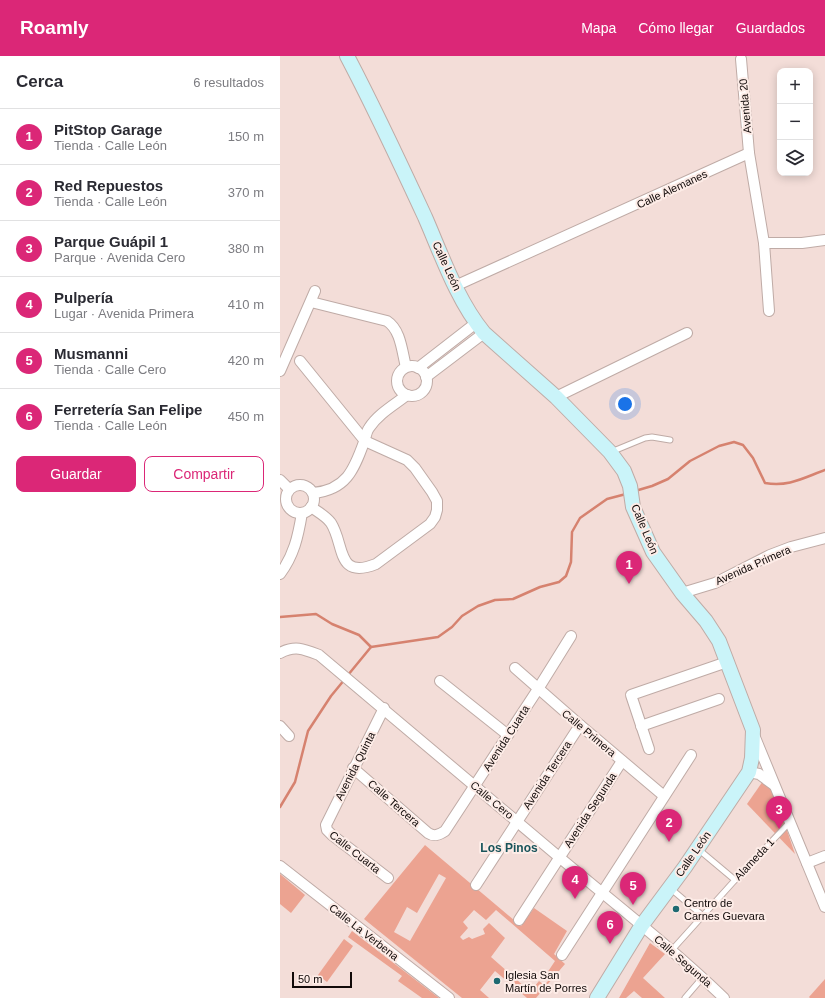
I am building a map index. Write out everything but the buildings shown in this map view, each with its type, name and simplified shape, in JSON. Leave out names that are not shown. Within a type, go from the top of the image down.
[{"type":"main road","name":"Calle León","points":[[348,56],[398,156],[455,286],[480,328],[556,396],[610,452],[624,471],[630,486],[634,507],[653,552],[682,593],[706,621],[719,641],[753,730],[752,758],[749,772],[642,925],[597,998]]},
{"type":"street","name":"Avenida 20","points":[[741,59],[749,154]]},
{"type":"street","name":"Calle Alemanes","points":[[455,286],[749,154]]},
{"type":"street","points":[[749,154],[764,243],[769,311]]},
{"type":"street","points":[[764,243],[802,243],[825,240]]},
{"type":"street","points":[[280,371],[315,291]]},
{"type":"street","points":[[311,302],[387,321],[397,332],[406,367]]},
{"type":"street","points":[[418,368],[480,328]]},
{"type":"street","points":[[426,377],[480,328]]},
{"type":"street","points":[[556,396],[687,333]]},
{"type":"street","points":[[300,362],[365,441],[406,460],[415,468],[437,501],[435,517],[430,524],[376,564],[366,568],[357,569],[349,566],[344,561],[336,533],[330,522],[324,515],[311,507]]},
{"type":"street","points":[[414,366],[418,368],[422,370],[426,377],[426,386],[415,396],[407,395],[402,392],[397,383],[399,373],[406,367],[414,366]]},
{"type":"street","points":[[313,493],[322,492],[344,481],[350,475],[369,428],[381,414],[407,395]]},
{"type":"street","points":[[280,480],[289,489]]},
{"type":"street","points":[[297,485],[306,486],[313,493],[314,503],[302,513],[294,512],[287,506],[285,498],[289,489],[297,485]]},
{"type":"street","points":[[280,574],[289,562],[297,540],[302,513]]},
{"type":"street","name":"Avenida Primera","points":[[682,593],[715,583],[764,558],[791,547],[825,538]]},
{"type":"street","name":"Avenida Cuarta","points":[[436,836],[445,831],[571,636]]},
{"type":"street","name":"Calle Cero","points":[[280,653],[286,650],[302,648],[319,654],[476,785],[560,858],[642,925]]},
{"type":"street","points":[[649,749],[630,695],[727,662]]},
{"type":"street","name":"Calle Primera","points":[[515,668],[580,726],[664,796]]},
{"type":"street","points":[[440,681],[508,735]]},
{"type":"street","points":[[641,726],[719,699]]},
{"type":"street","name":"Avenida Quinta","points":[[326,825],[384,708]]},
{"type":"street","points":[[280,726],[289,736]]},
{"type":"street","name":"Avenida Tercera","points":[[476,885],[580,726]]},
{"type":"street","points":[[753,730],[774,785],[808,862],[825,907]]},
{"type":"street","points":[[562,955],[691,755]]},
{"type":"street","name":"Avenida Segunda","points":[[519,920],[622,761]]},
{"type":"street","name":"Calle Tercera","points":[[353,768],[428,833],[436,836]]},
{"type":"street","points":[[749,772],[759,774],[774,785]]},
{"type":"street","name":"Calle Cuarta","points":[[326,825],[327,830],[332,835],[388,878]]},
{"type":"street","points":[[808,862],[825,856]]},
{"type":"street","name":"Calle La Verbena","points":[[280,866],[449,998]]},
{"type":"street","name":"Calle Segunda","points":[[642,925],[724,998]]},
{"type":"lane","points":[[610,452],[645,438],[652,437],[670,440]]},
{"type":"lane","name":"Alameda 1","points":[[671,951],[734,880],[790,822]]},
{"type":"lane","points":[[697,848],[734,880]]},
{"type":"lane","points":[[669,888],[703,916]]},
{"type":"lane","points":[[685,998],[703,978]]},
{"type":"shaded area","points":[[763,781],[772,786],[795,854],[747,804]]},
{"type":"shaded area","points":[[425,845],[521,926],[534,908],[567,931],[554,954],[565,964],[536,998],[527,998],[495,971],[480,990],[489,998],[462,998],[364,919]],"holes":[[[439,874],[446,878],[410,941],[394,932],[407,907],[417,913]],[[474,910],[486,920],[496,910],[555,961],[547,973],[552,977],[544,985],[539,981],[534,987],[527,985],[525,987],[491,957],[505,938],[489,923],[483,929],[485,934],[472,939],[469,937],[463,940],[460,937],[468,928],[463,922]]]},
{"type":"shaded area","points":[[280,874],[305,895],[291,913],[280,904]]},
{"type":"shaded area","points":[[352,931],[439,998],[422,998],[398,981],[402,976],[348,937]]},
{"type":"shaded area","points":[[344,939],[353,946],[327,982],[318,975]]},
{"type":"shaded area","points":[[650,943],[665,954],[643,978],[665,998],[642,998],[634,991],[626,998],[619,998]]},
{"type":"shaded area","points":[[825,979],[825,998],[810,998],[809,997]]},
{"type":"waterway","points":[[635,491],[668,479],[690,461],[719,446],[734,442],[743,445],[753,458],[765,483],[789,483],[825,470]]},
{"type":"waterway","points":[[280,617],[316,614],[332,624],[359,635],[371,647],[438,637],[452,627],[462,616],[478,606],[495,600],[513,599],[540,587],[559,582],[566,576],[571,562],[572,532],[580,518],[607,499],[626,494]]},
{"type":"waterway","points":[[348,675],[371,647]]},
{"type":"waterway","points":[[280,807],[295,782],[308,731],[331,696],[345,679]]},
{"type":"place","name":"PitStop Garage","points":[[629,584]]},
{"type":"place","name":"Parque Guápil 1","points":[[779,829]]},
{"type":"place","name":"Red Repuestos","points":[[669,842]]},
{"type":"place","name":"Pulpería","points":[[575,899]]},
{"type":"place","name":"Musmanni","points":[[633,905]]},
{"type":"place","name":"Centro de Carnes Guevara","points":[[676,909]]},
{"type":"place","name":"Ferretería San Felipe","points":[[610,944]]},
{"type":"place","name":"Iglesia San Martín de Porres","points":[[497,981]]},
{"type":"district","name":"Los Pinos","points":[[509,848]]}]
